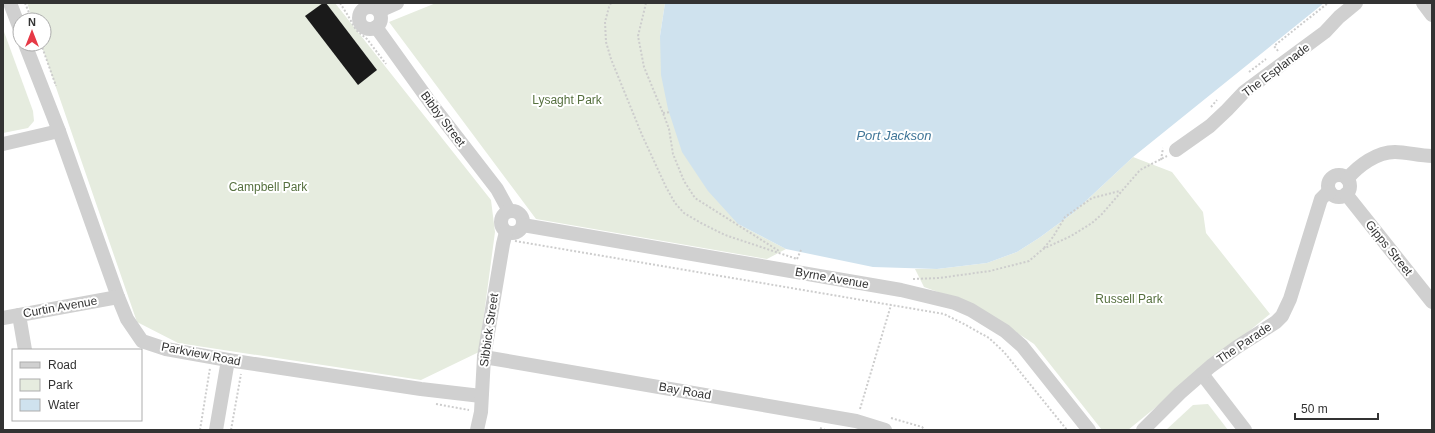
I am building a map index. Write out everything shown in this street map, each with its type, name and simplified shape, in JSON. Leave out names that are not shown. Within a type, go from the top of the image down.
[{"type":"street","points":[[379,11],[397,3]]},
{"type":"street","name":"The Esplanade","points":[[1176,150],[1210,126],[1244,92],[1308,46],[1356,3]]},
{"type":"street","points":[[1423,3],[1432,16]]},
{"type":"street","points":[[359,6],[373,7],[379,11],[381,20],[376,27],[370,29],[361,25],[359,22],[359,6]]},
{"type":"street","name":"Bibby Street","points":[[376,27],[432,105],[497,189],[509,211]]},
{"type":"street","name":"Parkview Road","points":[[28,52],[59,131],[118,297],[128,319],[142,341],[166,349],[228,360],[421,389],[481,396]]},
{"type":"street","points":[[3,144],[59,131]]},
{"type":"street","points":[[1347,179],[1372,158],[1381,154],[1395,152],[1432,156]]},
{"type":"street","points":[[1341,176],[1347,179],[1350,185],[1349,192],[1343,196],[1336,196],[1330,192],[1329,182],[1334,177],[1341,176]]},
{"type":"street","name":"The Parade","points":[[1143,430],[1180,393],[1202,374],[1237,347],[1276,322],[1282,316],[1290,299],[1321,199],[1330,192]]},
{"type":"street","name":"Gipps Street","points":[[1346,194],[1432,302]]},
{"type":"street","points":[[509,211],[520,214],[523,225],[516,232],[505,235],[501,226],[501,218],[509,211]]},
{"type":"street","name":"Byrne Avenue","points":[[523,225],[901,290],[956,303],[971,310],[1005,331],[1022,346],[1089,430]]},
{"type":"street","name":"Sibbick Street","points":[[477,430],[480,412],[484,357],[505,235]]},
{"type":"street","name":"Curtin Avenue","points":[[3,318],[118,297]]},
{"type":"street","points":[[19,315],[25,349]]},
{"type":"street","name":"Bay Road","points":[[484,357],[856,421],[885,430]]},
{"type":"street","points":[[216,430],[228,360]]},
{"type":"street","points":[[1202,374],[1245,430]]},
{"type":"path","points":[[340,3],[356,30],[367,39],[390,69]]},
{"type":"path","points":[[611,3],[605,22],[606,42],[611,59],[642,136],[675,203],[684,213],[701,224],[725,235],[772,252],[782,253]]},
{"type":"path","points":[[646,3],[638,36],[644,67],[669,129],[673,154],[684,181],[695,198],[782,253],[800,260]]},
{"type":"path","points":[[1278,51],[1274,46],[1328,3]]},
{"type":"path","points":[[663,113],[670,112]]},
{"type":"path","points":[[1044,248],[1071,236],[1092,223],[1102,214],[1140,170],[1161,160],[1176,150]]},
{"type":"path","points":[[910,279],[939,278],[990,271],[1029,261],[1044,248],[1053,237],[1065,217],[1092,198],[1122,190]]},
{"type":"path","points":[[505,235],[944,314],[989,338],[1004,352],[1067,430]]},
{"type":"path","points":[[797,259],[800,250]]},
{"type":"path","points":[[860,409],[891,305]]},
{"type":"path","points":[[200,430],[211,366]]},
{"type":"path","points":[[231,430],[241,371]]},
{"type":"green space","name":"Campbell Park","points":[[27,3],[335,3],[491,200],[495,232],[479,352],[421,380],[178,343],[137,322],[44,52],[52,52],[52,12],[30,12]]},
{"type":"green space","name":"Lysaght Park","points":[[436,3],[665,3],[660,36],[738,224],[786,249],[767,259],[536,219],[389,22]]},
{"type":"green space","points":[[3,29],[33,111],[34,121],[28,128],[3,133]]},
{"type":"green space","name":"Russell Park","points":[[1133,157],[1172,172],[1203,212],[1206,233],[1270,314],[1128,430],[1102,430],[1034,344],[977,306],[924,287],[915,269],[937,269],[987,263],[1017,252],[1073,213]]},
{"type":"green space","points":[[1208,404],[1228,430],[1166,430],[1193,405]]},
{"type":"water","name":"Port Jackson","points":[[665,3],[1324,3],[1133,157],[1073,213],[1039,238],[1017,252],[987,263],[937,269],[873,267],[786,249],[738,224],[708,191],[682,152],[668,109],[661,75],[660,36]]},
{"type":"building","points":[[323,3],[326,3],[377,70],[358,85],[305,16]]}]
